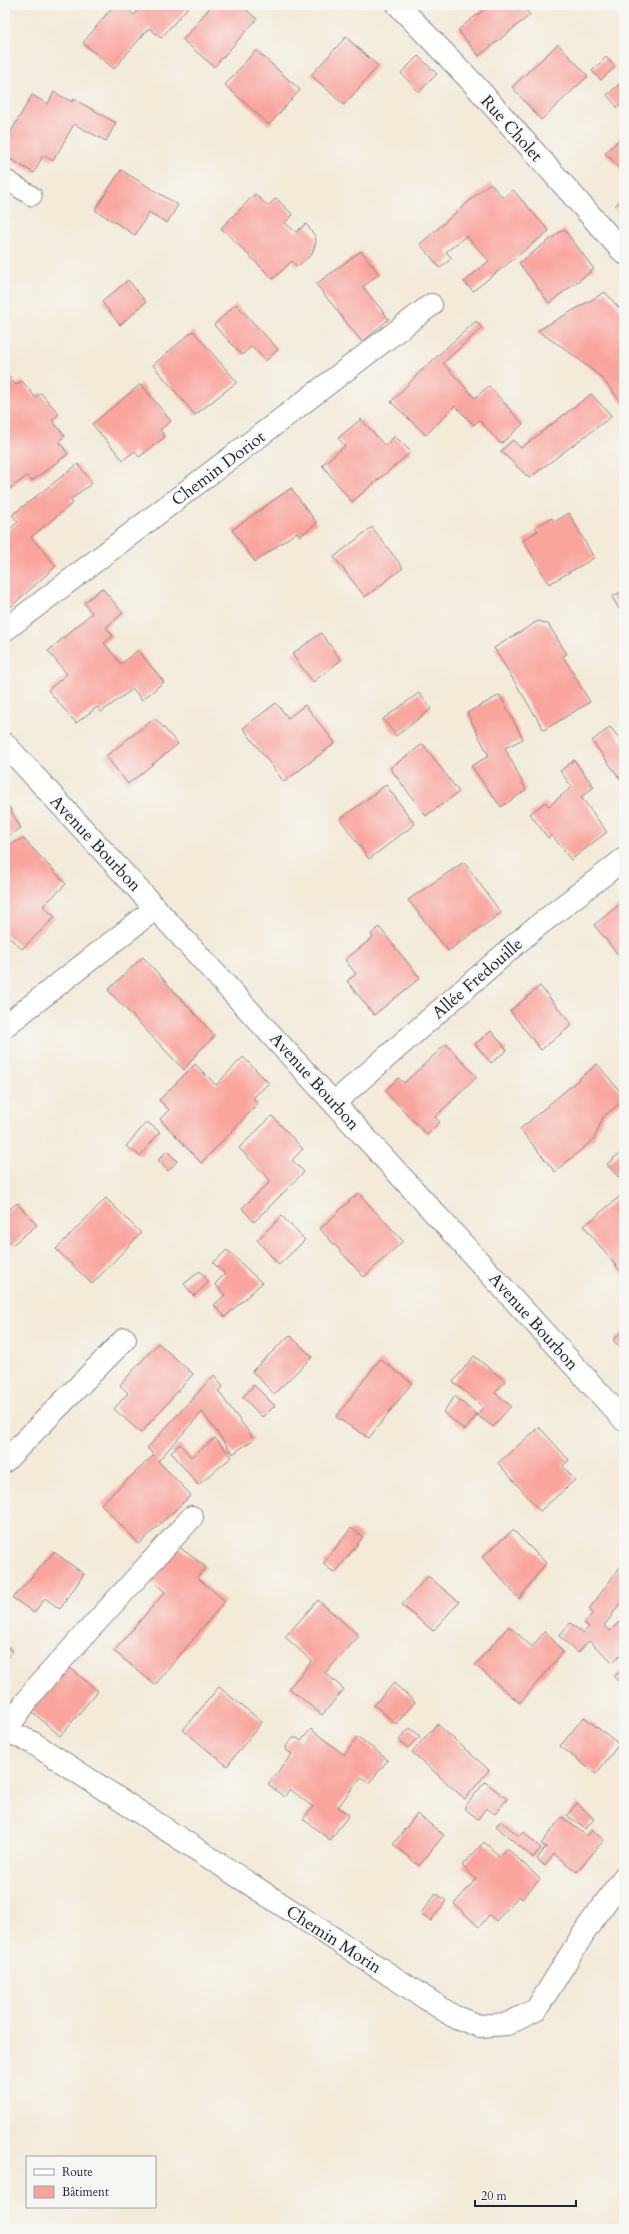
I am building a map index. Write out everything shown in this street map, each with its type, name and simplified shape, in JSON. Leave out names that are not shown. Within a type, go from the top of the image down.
[{"type":"street","name":"Rue Cholet","points":[[398,5],[472,82],[624,253]]},
{"type":"street","name":"Chemin Doriot","points":[[5,630],[432,305]]},
{"type":"street","name":"Avenue Bourbon","points":[[5,744],[335,1102],[624,1420]]},
{"type":"street","name":"Allée Fredouille","points":[[335,1102],[531,931],[624,859]]},
{"type":"street","points":[[5,1026],[156,908]]},
{"type":"street","points":[[5,1461],[125,1339]]},
{"type":"street","points":[[6,1730],[36,1688],[192,1517]]},
{"type":"street","name":"Chemin Morin","points":[[6,1730],[33,1743],[453,2016],[479,2026],[507,2024],[536,2010],[587,1928],[624,1877]]},
{"type":"lane","points":[[5,179],[32,196]]},
{"type":"building","points":[[114,5],[123,5],[134,15],[143,5],[190,5],[161,38],[149,28],[114,69],[83,43]]},
{"type":"building","points":[[212,5],[241,5],[257,19],[214,67],[183,40]]},
{"type":"building","points":[[489,5],[522,5],[530,15],[479,56],[458,30]]},
{"type":"building","points":[[346,37],[378,66],[344,105],[311,75]]},
{"type":"building","points":[[558,44],[588,76],[541,120],[512,87]]},
{"type":"building","points":[[256,50],[300,90],[269,125],[225,85]]},
{"type":"building","points":[[418,56],[437,74],[419,92],[401,73]]},
{"type":"building","points":[[606,57],[615,67],[601,80],[592,71]]},
{"type":"building","points":[[624,80],[624,103],[618,108],[607,95]]},
{"type":"building","points":[[54,92],[72,102],[74,99],[116,123],[106,141],[74,124],[53,161],[43,155],[34,173],[5,156],[5,142],[32,95],[48,104]]},
{"type":"building","points":[[624,135],[624,173],[605,153]]},
{"type":"building","points":[[121,170],[178,205],[167,223],[149,212],[135,235],[95,210]]},
{"type":"building","points":[[490,183],[503,198],[513,190],[549,231],[473,291],[464,282],[489,261],[466,236],[446,252],[452,258],[440,268],[420,244]]},
{"type":"building","points":[[255,194],[268,206],[276,198],[293,215],[285,223],[296,232],[306,224],[315,236],[316,242],[312,254],[297,267],[292,261],[273,279],[221,228]]},
{"type":"building","points":[[624,198],[624,216],[615,206]]},
{"type":"building","points":[[564,229],[594,269],[549,303],[519,263]]},
{"type":"building","points":[[361,251],[379,274],[363,287],[389,319],[362,342],[316,284]]},
{"type":"building","points":[[128,280],[146,302],[120,325],[102,302]]},
{"type":"building","points":[[605,292],[620,309],[624,306],[624,406],[601,377],[564,348],[537,331]]},
{"type":"building","points":[[236,304],[278,349],[266,361],[252,346],[242,355],[214,325]]},
{"type":"building","points":[[476,321],[482,328],[443,363],[475,398],[489,386],[523,424],[501,444],[479,420],[474,425],[455,406],[426,435],[391,402],[420,372]]},
{"type":"building","points":[[193,331],[237,382],[195,415],[153,365]]},
{"type":"building","points":[[6,373],[16,385],[22,381],[35,397],[41,393],[59,414],[52,420],[65,436],[59,441],[68,454],[32,481],[27,476],[5,492]]},
{"type":"building","points":[[141,384],[171,421],[160,430],[165,437],[139,457],[135,451],[123,460],[92,424]]},
{"type":"building","points":[[591,394],[612,416],[529,478],[501,451],[513,440],[521,448]]},
{"type":"building","points":[[361,419],[385,446],[395,436],[411,452],[352,502],[322,465],[345,446],[338,438]]},
{"type":"building","points":[[78,464],[92,483],[70,500],[73,503],[31,537],[56,566],[5,612],[5,533],[18,522],[12,515]]},
{"type":"building","points":[[291,488],[317,523],[300,536],[297,532],[255,562],[232,530]]},
{"type":"building","points":[[569,513],[594,558],[549,584],[523,540],[538,531],[535,527],[552,518],[554,522]]},
{"type":"building","points":[[372,527],[403,568],[365,597],[334,557]]},
{"type":"building","points":[[102,588],[123,613],[106,627],[113,636],[104,643],[121,664],[138,650],[164,682],[142,700],[133,689],[101,712],[97,707],[76,723],[48,690],[67,674],[48,651],[92,613],[84,603]]},
{"type":"building","points":[[624,590],[624,617],[612,597]]},
{"type":"building","points":[[538,621],[548,624],[567,654],[563,656],[590,702],[544,730],[494,648]]},
{"type":"building","points":[[321,633],[341,660],[313,682],[292,654]]},
{"type":"building","points":[[419,693],[431,709],[396,736],[383,719]]},
{"type":"building","points":[[500,695],[523,739],[505,748],[526,790],[501,807],[471,766],[489,756],[467,713]]},
{"type":"building","points":[[276,703],[288,718],[305,705],[335,743],[284,782],[243,728]]},
{"type":"building","points":[[155,718],[178,744],[128,784],[106,756]]},
{"type":"building","points":[[610,727],[624,744],[624,784],[592,741]]},
{"type":"building","points":[[423,744],[459,792],[426,816],[390,768]]},
{"type":"building","points":[[574,760],[594,787],[581,797],[607,832],[571,860],[552,835],[548,838],[530,814],[545,802],[549,806],[572,787],[560,771]]},
{"type":"building","points":[[386,785],[415,824],[369,859],[340,819]]},
{"type":"building","points":[[8,806],[21,828],[5,838],[5,807]]},
{"type":"building","points":[[23,838],[66,884],[43,906],[55,917],[22,949],[5,934],[5,848]]},
{"type":"building","points":[[464,862],[501,913],[448,951],[408,900]]},
{"type":"building","points":[[624,901],[624,962],[594,925]]},
{"type":"building","points":[[379,927],[420,978],[374,1015],[347,981],[356,974],[345,960],[373,937],[371,934]]},
{"type":"building","points":[[143,957],[215,1036],[198,1052],[184,1070],[108,990]]},
{"type":"building","points":[[540,986],[572,1025],[541,1050],[510,1011]]},
{"type":"building","points":[[491,1031],[507,1050],[491,1063],[475,1044]]},
{"type":"building","points":[[446,1044],[477,1077],[435,1117],[440,1122],[427,1135],[385,1091],[398,1078],[404,1083]]},
{"type":"building","points":[[243,1057],[269,1083],[253,1098],[258,1104],[201,1163],[160,1119],[169,1110],[159,1100],[195,1064],[216,1085]]},
{"type":"building","points":[[597,1064],[624,1096],[624,1100],[603,1117],[594,1139],[555,1172],[520,1129]]},
{"type":"building","points":[[272,1116],[303,1149],[292,1160],[304,1172],[254,1222],[242,1208],[271,1181],[239,1148]]},
{"type":"building","points":[[147,1122],[160,1132],[140,1156],[126,1146]]},
{"type":"building","points":[[624,1150],[624,1172],[618,1177],[607,1164]]},
{"type":"building","points":[[167,1151],[177,1161],[168,1171],[158,1160]]},
{"type":"building","points":[[358,1193],[403,1241],[364,1277],[320,1229]]},
{"type":"building","points":[[624,1193],[624,1276],[584,1226]]},
{"type":"building","points":[[106,1198],[141,1233],[92,1284],[56,1249]]},
{"type":"building","points":[[17,1203],[37,1225],[12,1245],[5,1236],[5,1213]]},
{"type":"building","points":[[282,1216],[305,1240],[279,1265],[257,1240]]},
{"type":"building","points":[[227,1250],[262,1283],[225,1317],[214,1305],[225,1295],[215,1284],[225,1274],[213,1263]]},
{"type":"building","points":[[200,1271],[209,1282],[194,1296],[184,1284]]},
{"type":"building","points":[[624,1330],[624,1352],[613,1340]]},
{"type":"building","points":[[290,1335],[312,1357],[274,1394],[252,1371]]},
{"type":"building","points":[[158,1343],[193,1374],[141,1433],[114,1409],[128,1393],[120,1385]]},
{"type":"building","points":[[474,1356],[505,1381],[495,1393],[511,1406],[493,1427],[477,1415],[483,1407],[453,1382]]},
{"type":"building","points":[[380,1359],[412,1383],[369,1438],[336,1417]]},
{"type":"building","points":[[214,1375],[223,1387],[218,1391],[254,1439],[233,1454],[202,1412],[158,1461],[191,1495],[139,1544],[101,1504],[154,1455],[147,1448]]},
{"type":"building","points":[[254,1385],[275,1406],[262,1417],[243,1397]]},
{"type":"building","points":[[455,1396],[477,1415],[465,1430],[443,1412]]},
{"type":"building","points":[[539,1427],[569,1460],[563,1466],[575,1480],[540,1511],[498,1463]]},
{"type":"building","points":[[215,1438],[232,1457],[198,1485],[171,1452],[180,1444],[191,1457]]},
{"type":"building","points":[[351,1528],[363,1537],[335,1573],[323,1564]]},
{"type":"building","points":[[513,1530],[546,1563],[519,1599],[482,1557]]},
{"type":"building","points":[[171,1541],[206,1567],[197,1577],[225,1601],[155,1685],[114,1651],[165,1592],[144,1573]]},
{"type":"building","points":[[54,1552],[84,1574],[60,1609],[45,1598],[34,1613],[13,1598]]},
{"type":"building","points":[[624,1562],[624,1598],[604,1626],[610,1631],[623,1618],[624,1659],[620,1655],[613,1662],[589,1641],[578,1653],[559,1636],[570,1623],[583,1633],[589,1627],[584,1623],[593,1613],[589,1609]]},
{"type":"building","points":[[428,1576],[459,1602],[433,1631],[402,1605]]},
{"type":"building","points":[[318,1600],[359,1636],[325,1673],[344,1689],[322,1715],[289,1688],[312,1661],[285,1637]]},
{"type":"building","points":[[509,1626],[532,1647],[545,1631],[563,1652],[520,1703],[475,1665]]},
{"type":"building","points":[[5,1645],[13,1651],[5,1661]]},
{"type":"building","points":[[67,1665],[98,1691],[60,1736],[30,1710]]},
{"type":"building","points":[[624,1667],[624,1686],[614,1677]]},
{"type":"building","points":[[394,1683],[415,1702],[396,1724],[374,1705]]},
{"type":"building","points":[[219,1687],[262,1722],[227,1766],[183,1730]]},
{"type":"building","points":[[584,1717],[619,1744],[596,1774],[560,1746]]},
{"type":"building","points":[[437,1724],[489,1770],[465,1799],[412,1752]]},
{"type":"building","points":[[410,1728],[420,1736],[408,1748],[399,1740]]},
{"type":"building","points":[[311,1729],[344,1755],[358,1737],[388,1760],[369,1783],[361,1777],[338,1807],[349,1815],[330,1840],[303,1819],[313,1807],[290,1789],[284,1797],[268,1784],[292,1754],[287,1751],[286,1746],[293,1738],[297,1738],[301,1741]]},
{"type":"building","points":[[485,1782],[507,1799],[495,1814],[486,1808],[478,1819],[464,1808]]},
{"type":"building","points":[[577,1803],[594,1819],[585,1829],[567,1815]]},
{"type":"building","points":[[417,1814],[444,1835],[419,1866],[393,1844]]},
{"type":"building","points":[[562,1817],[587,1836],[592,1830],[604,1840],[577,1872],[554,1854],[545,1866],[537,1859],[546,1847],[541,1844]]},
{"type":"building","points":[[501,1821],[519,1836],[523,1832],[541,1848],[533,1858],[496,1826]]},
{"type":"building","points":[[484,1842],[499,1856],[507,1848],[540,1879],[522,1899],[519,1896],[496,1921],[489,1915],[479,1927],[454,1904],[476,1879],[462,1866]]},
{"type":"building","points":[[436,1893],[446,1901],[431,1921],[421,1913]]}]
